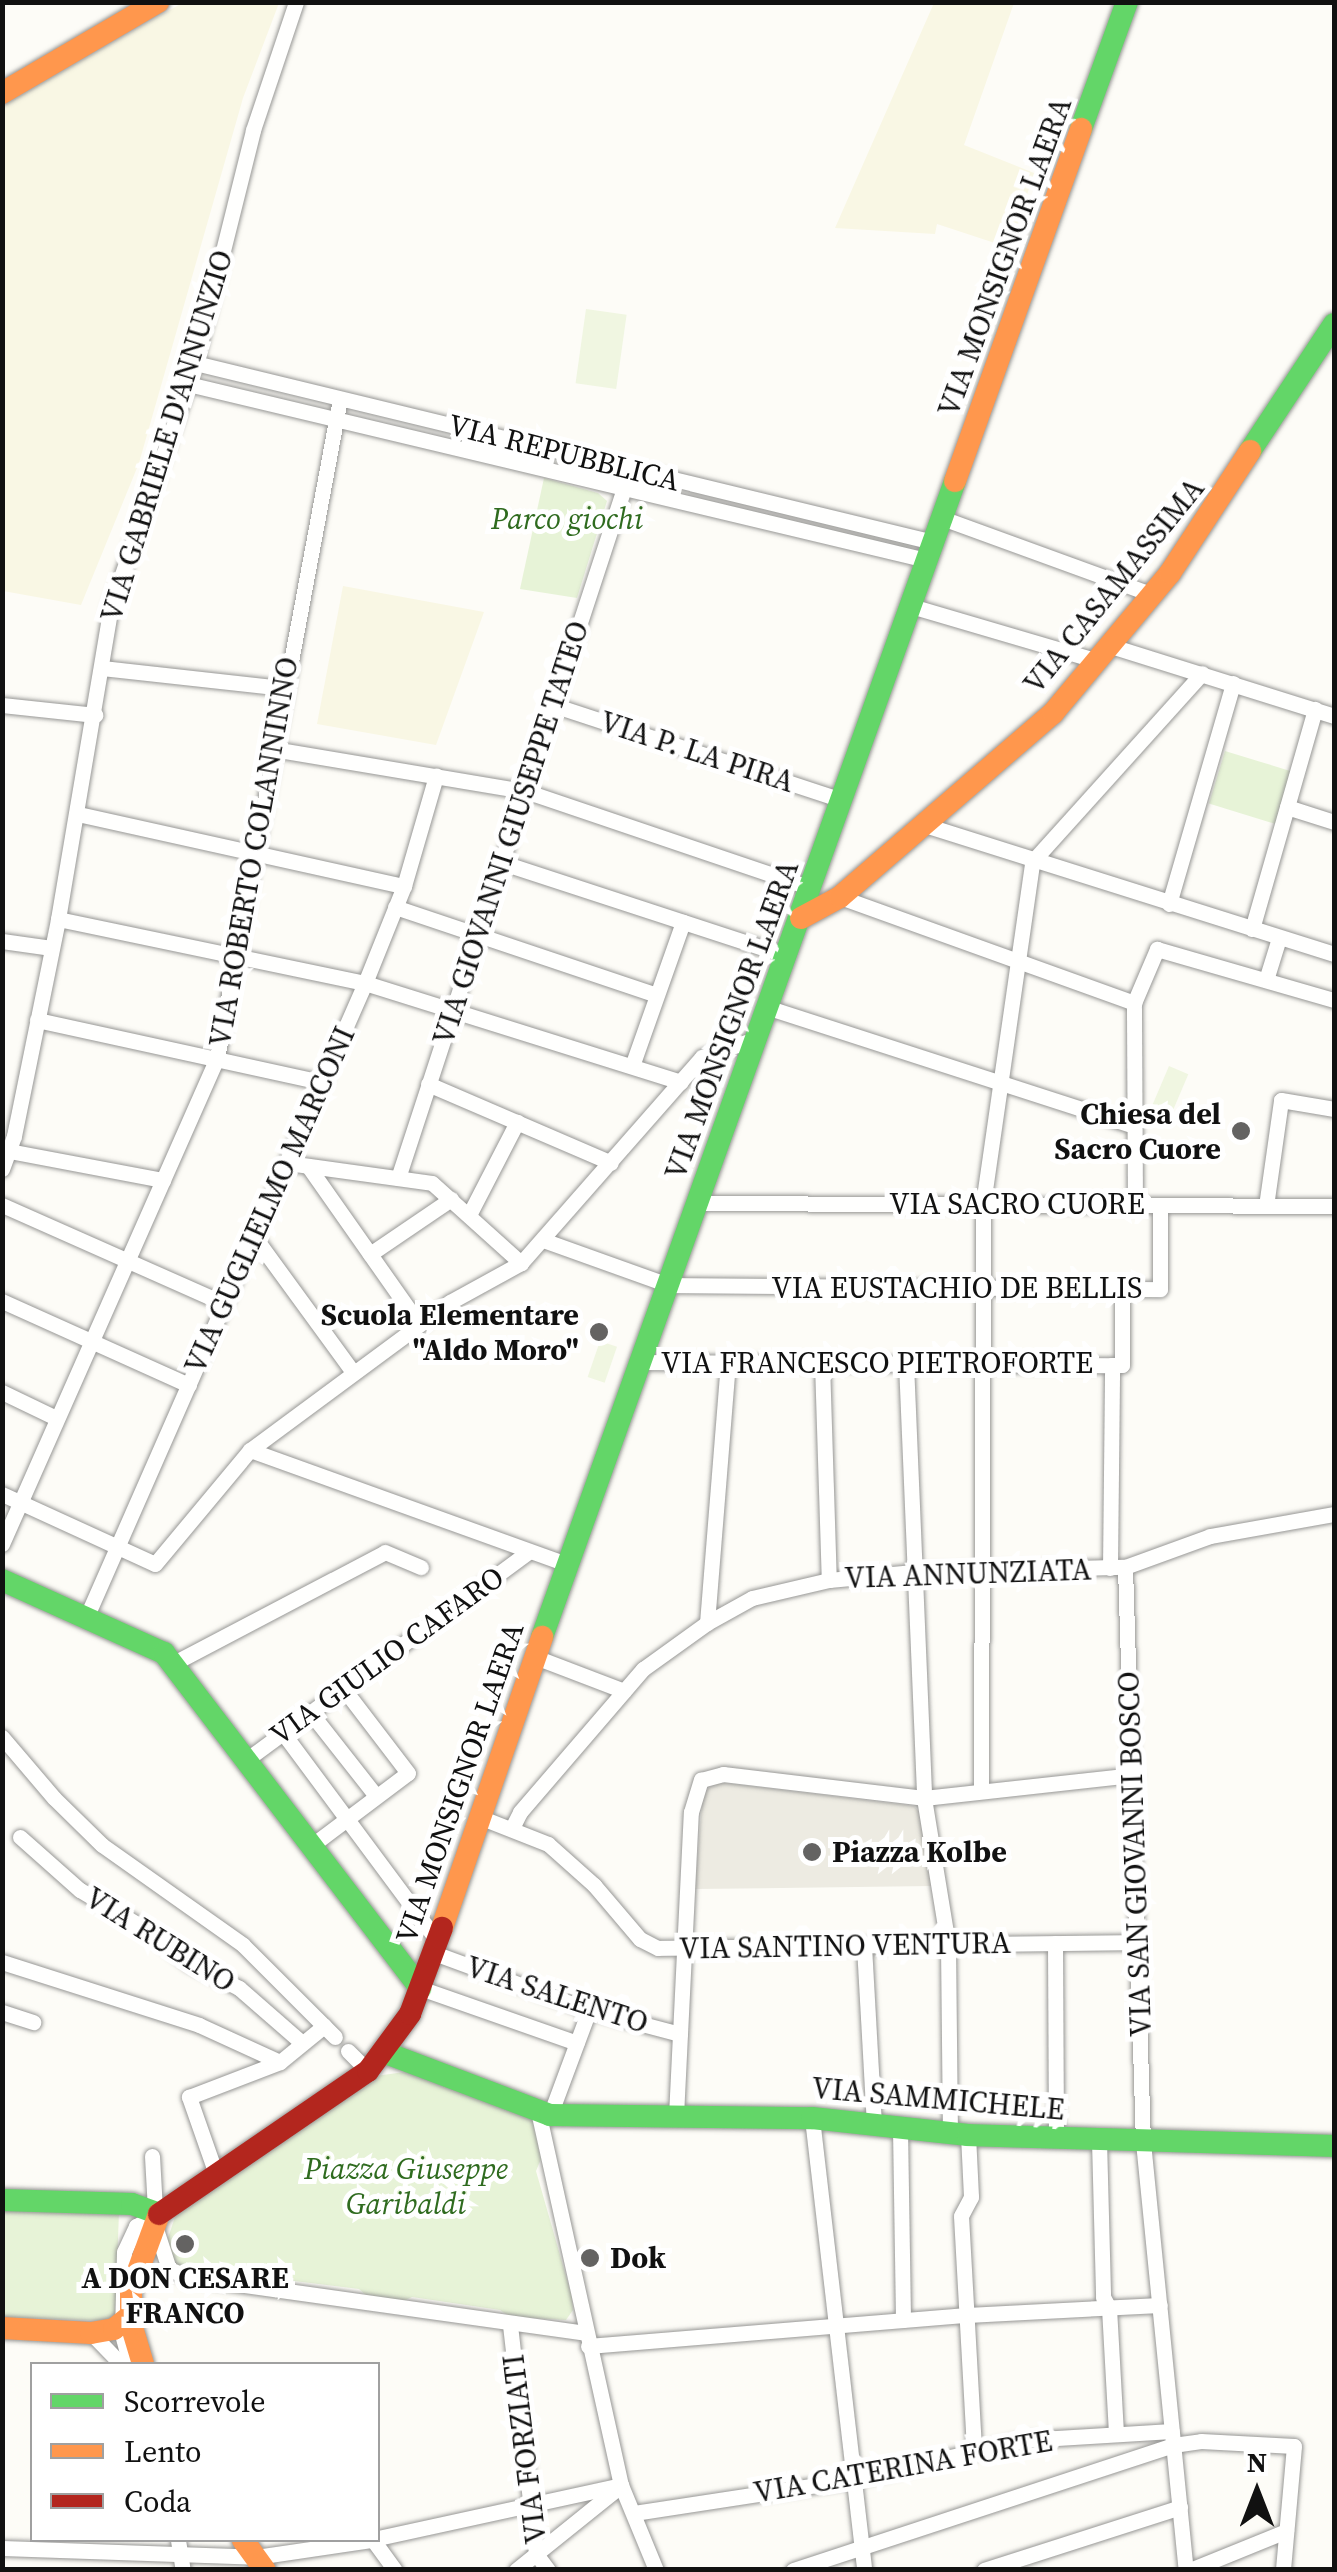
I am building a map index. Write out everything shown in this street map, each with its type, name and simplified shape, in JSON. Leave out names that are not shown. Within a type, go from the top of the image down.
[{"type":"street","points":[[2,93],[158,2]]},
{"type":"street","name":"VIA GABRIELE D'ANNUNZIO","points":[[2,1169],[58,919],[122,568],[195,363],[253,130],[296,2]]},
{"type":"street","name":"VIA MONSIGNOR LAERA","points":[[386,2053],[436,1948],[567,1564],[1127,2]]},
{"type":"street","name":"VIA CASAMASSIMA","points":[[801,918],[840,897],[1039,726],[1105,653],[1153,595],[1232,485],[1334,324]]},
{"type":"street","name":"VIA REPUBBLICA","points":[[195,363],[630,469],[930,551]]},
{"type":"street","name":"VIA REPUBBLICA","points":[[188,384],[624,488],[930,551]]},
{"type":"street","name":"VIA ROBERTO COLANNINNO","points":[[2,1544],[217,1058],[340,398]]},
{"type":"street","name":"VIA GIOVANNI GIUSEPPE TATEO","points":[[398,1178],[630,469]]},
{"type":"street","points":[[942,518],[1153,595]]},
{"type":"street","points":[[911,606],[1202,672],[1334,716]]},
{"type":"street","points":[[102,668],[284,688]]},
{"type":"street","points":[[981,1792],[983,1204],[1014,962],[1032,862],[1202,672]]},
{"type":"street","points":[[1169,904],[1233,683]]},
{"type":"street","points":[[2,705],[94,715]]},
{"type":"street","name":"VIA P. LA PIRA","points":[[553,705],[842,800]]},
{"type":"street","points":[[1252,929],[1315,709]]},
{"type":"street","points":[[274,749],[525,791],[811,888]]},
{"type":"street","name":"VIA GUGLIELMO MARCONI","points":[[86,1618],[288,1163],[404,886],[436,776]]},
{"type":"street","points":[[1287,807],[1334,822]]},
{"type":"street","points":[[78,814],[404,886]]},
{"type":"street","points":[[925,825],[1032,862],[1334,954]]},
{"type":"street","points":[[500,862],[787,956]]},
{"type":"street","points":[[840,897],[1134,1003]]},
{"type":"street","points":[[395,907],[656,995]]},
{"type":"street","points":[[58,919],[364,982],[681,1082]]},
{"type":"street","points":[[632,1066],[683,922]]},
{"type":"street","points":[[1266,980],[1279,938]]},
{"type":"street","points":[[2,941],[52,948]]},
{"type":"street","points":[[1135,1204],[1134,1003],[1157,948],[1334,1000]]},
{"type":"street","points":[[768,1008],[1132,1125]]},
{"type":"street","points":[[37,1020],[322,1082]]},
{"type":"street","points":[[2,1494],[155,1564],[250,1450],[418,1324],[521,1263],[612,1164],[702,1057],[758,1038]]},
{"type":"street","points":[[428,1084],[612,1164]]},
{"type":"street","points":[[1266,1206],[1281,1100],[1334,1109]]},
{"type":"street","points":[[469,1215],[517,1122]]},
{"type":"street","points":[[8,1141],[163,1180]]},
{"type":"street","points":[[288,1163],[432,1184],[521,1263]]},
{"type":"street","points":[[308,1166],[418,1324]]},
{"type":"street","points":[[370,1254],[450,1200]]},
{"type":"street","name":"VIA SACRO CUORE","points":[[699,1203],[1334,1206]]},
{"type":"street","points":[[2,1205],[223,1304]]},
{"type":"street","name":"VIA EUSTACHIO DE BELLIS","points":[[544,1240],[669,1285],[1160,1290],[1160,1205]]},
{"type":"street","points":[[253,1235],[353,1372]]},
{"type":"street","name":"VIA SAN GIOVANNI BOSCO","points":[[1122,1290],[1122,1365],[1112,1365],[1117,1567],[1134,1775],[1143,2142],[1188,2570]]},
{"type":"street","points":[[2,1301],[189,1385]]},
{"type":"street","name":"VIA FRANCESCO PIETROFORTE","points":[[641,1362],[1112,1365]]},
{"type":"street","points":[[707,1623],[728,1362]]},
{"type":"street","points":[[822,1363],[829,1580]]},
{"type":"street","points":[[906,1364],[924,1798],[948,1945],[959,2134],[970,2197],[960,2216],[974,2451]]},
{"type":"street","points":[[2,1392],[56,1418]]},
{"type":"street","points":[[250,1450],[567,1564]]},
{"type":"street","name":"VIA ANNUNZIATA","points":[[512,1828],[520,1812],[642,1669],[707,1623],[752,1598],[829,1580],[914,1572],[1117,1567],[1210,1536],[1334,1514]]},
{"type":"street","points":[[174,1663],[385,1552],[421,1566]]},
{"type":"street","name":"VIA GIULIO CAFARO","points":[[246,1760],[528,1552]]},
{"type":"street","points":[[2,1580],[155,1646],[174,1663],[420,1988],[577,2043]]},
{"type":"street","points":[[535,1657],[624,1691]]},
{"type":"street","points":[[311,1846],[408,1773],[342,1688]]},
{"type":"street","points":[[310,1712],[376,1796]]},
{"type":"street","points":[[283,1732],[436,1948]]},
{"type":"street","points":[[2,1737],[54,1798],[102,1845],[244,1944],[329,2031],[302,2042],[280,2062],[190,2096],[216,2174]]},
{"type":"street","points":[[676,2116],[691,1812],[701,1780],[723,1774],[924,1798],[1134,1775]]},
{"type":"street","name":"VIA SANTINO VENTURA","points":[[482,1818],[531,1834],[565,1858],[647,1945],[1137,1942]]},
{"type":"street","name":"VIA RUBINO","points":[[20,1838],[80,1890],[148,1930],[189,1963],[239,1988],[302,2042]]},
{"type":"street","points":[[1054,1943],[1056,2139]]},
{"type":"street","points":[[864,1946],[874,2126]]},
{"type":"street","name":"VIA SALENTO","points":[[436,1948],[589,2010],[680,2034]]},
{"type":"street","points":[[2,1962],[199,2025],[280,2062]]},
{"type":"street","points":[[258,2006],[280,1980]]},
{"type":"street","points":[[589,2010],[544,2113],[586,2339],[621,2486],[656,2570]]},
{"type":"street","points":[[2,2012],[32,2022]]},
{"type":"street","points":[[348,2051],[368,2072]]},
{"type":"street","points":[[130,2362],[126,2320],[134,2275],[157,2218],[368,2072],[386,2053],[544,2113]]},
{"type":"street","name":"VIA SAMMICHELE","points":[[544,2113],[812,2118],[959,2134],[1334,2146]]},
{"type":"street","points":[[812,2118],[864,2570]]},
{"type":"street","points":[[900,2128],[903,2320]]},
{"type":"street","points":[[1099,2140],[1103,2296],[1109,2308],[1116,2434]]},
{"type":"street","points":[[152,2156],[165,2262],[176,2274],[586,2339],[1160,2305]]},
{"type":"street","points":[[2,2200],[132,2204],[157,2218]]},
{"type":"street","points":[[2,2328],[91,2333],[126,2320]]},
{"type":"street","points":[[126,2320],[142,2362]]},
{"type":"street","name":"VIA FORZIATI","points":[[510,2325],[536,2554],[548,2570]]},
{"type":"street","points":[[91,2333],[119,2362]]},
{"type":"street","name":"VIA CATERINA FORTE","points":[[634,2514],[854,2479],[1024,2440],[1116,2434],[1173,2438]]},
{"type":"street","points":[[793,2570],[1173,2438],[1294,2446],[1284,2570]]},
{"type":"street","points":[[380,2538],[621,2486]]},
{"type":"street","points":[[516,2570],[621,2486]]},
{"type":"street","points":[[984,2570],[1180,2507]]},
{"type":"street","points":[[1188,2570],[1286,2531]]},
{"type":"street","points":[[2,2548],[255,2555],[352,2542]]},
{"type":"street","points":[[376,2542],[395,2570]]},
{"type":"street","points":[[38,2551],[41,2570]]},
{"type":"shaded area","points":[[184,2],[279,3],[243,98],[139,463],[81,605],[3,591],[3,106]]},
{"type":"shaded area","points":[[934,3],[1014,3],[964,145],[1034,173],[1010,248],[937,224],[935,234],[835,228]]},
{"type":"shaded area","points":[[343,586],[484,612],[436,745],[317,724]]},
{"type":"shaded area","name":"Piazza Kolbe","points":[[714,1784],[914,1806],[921,1814],[932,1886],[695,1889],[703,1793]]},
{"type":"green space","points":[[586,309],[627,315],[616,389],[576,383]]},
{"type":"green space","name":"Parco giochi","points":[[544,478],[598,493],[607,501],[577,598],[520,589]]},
{"type":"green space","points":[[1225,751],[1296,773],[1280,825],[1209,804]]},
{"type":"green space","points":[[1169,1066],[1188,1074],[1169,1119],[1150,1111]]},
{"type":"green space","points":[[600,1341],[617,1347],[605,1383],[588,1377]]},
{"type":"green space","name":"Piazza Giuseppe Garibaldi","points":[[412,2071],[532,2119],[541,2159],[536,2171],[572,2297],[573,2310],[566,2320],[510,2317],[500,2310],[412,2297],[404,2301],[367,2296],[359,2289],[174,2266],[166,2244],[176,2214],[368,2077]]},
{"type":"green space","points":[[2,2209],[119,2213],[115,2321],[2,2317]]},
{"type":"traffic: fast","points":[[1081,129],[1127,2]]},
{"type":"traffic: fast","points":[[1250,451],[1334,324]]},
{"type":"traffic: fast","points":[[542,1637],[955,481]]},
{"type":"traffic: fast","points":[[2,1580],[164,1653],[420,1988]]},
{"type":"traffic: fast","points":[[386,2053],[550,2115],[812,2118],[968,2135],[1334,2146]]},
{"type":"traffic: fast","points":[[2,2200],[132,2204],[159,2214]]},
{"type":"traffic: slow","points":[[2,93],[158,2]]},
{"type":"traffic: slow","points":[[955,481],[1081,129]]},
{"type":"traffic: slow","points":[[801,918],[840,897],[1053,713],[1170,573],[1250,451]]},
{"type":"traffic: slow","points":[[442,1928],[542,1637]]},
{"type":"traffic: slow","points":[[142,2362],[131,2324],[131,2290],[159,2214]]},
{"type":"traffic: slow","points":[[2,2328],[91,2333],[114,2329],[130,2316]]},
{"type":"traffic: slow","points":[[244,2542],[265,2570]]},
{"type":"traffic: jam","points":[[159,2214],[368,2071],[410,2014],[442,1928]]},
{"type":"place","name":"Chiesa del Sacro Cuore","points":[[1241,1131]]},
{"type":"place","name":"Scuola Elementare \"Aldo Moro\"","points":[[599,1332]]},
{"type":"place","name":"Piazza Kolbe","points":[[812,1852]]},
{"type":"place","name":"A DON CESARE FRANCO","points":[[185,2244]]},
{"type":"place","name":"Dok","points":[[590,2258]]}]
